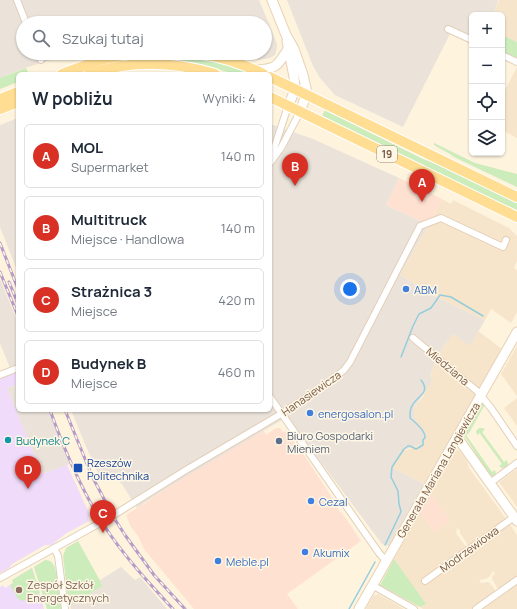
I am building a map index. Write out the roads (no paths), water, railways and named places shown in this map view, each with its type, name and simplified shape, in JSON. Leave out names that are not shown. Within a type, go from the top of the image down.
[{"type":"main road","points":[[67,72],[100,60]]},
{"type":"main road","points":[[228,60],[242,64],[259,72]]},
{"type":"main road","points":[[96,72],[112,67],[132,64],[163,64],[207,72]]},
{"type":"main road","name":"19","points":[[272,78],[517,197]]},
{"type":"main road","points":[[0,99],[16,93]]},
{"type":"main road","name":"19","points":[[272,98],[517,217]]},
{"type":"main road","points":[[0,109],[16,103]]},
{"type":"street","points":[[18,0],[24,16]]},
{"type":"street","points":[[272,0],[286,35],[294,48],[306,88],[306,95],[300,112],[281,148],[272,159]]},
{"type":"street","points":[[448,29],[469,39]]},
{"type":"street","points":[[272,156],[288,106],[295,90],[286,35]]},
{"type":"street","points":[[259,72],[274,67],[279,63],[288,49]]},
{"type":"street","points":[[505,56],[517,62]]},
{"type":"street","name":"Hanasiewicza","points":[[0,578],[108,518],[281,414],[328,383],[344,370],[350,362],[420,226],[441,218],[503,247],[506,240]]},
{"type":"street","name":"Generała Mariana Langiewicza","points":[[359,609],[517,332]]},
{"type":"street","name":"Miedziana","points":[[413,338],[452,369],[481,395],[517,446]]},
{"type":"street","points":[[0,376],[16,369]]},
{"type":"street","points":[[272,400],[375,548],[386,561]]},
{"type":"street","points":[[457,437],[516,519]]},
{"type":"street","points":[[490,483],[517,463]]},
{"type":"street","name":"Modrzewiowa","points":[[424,581],[516,519]]},
{"type":"street","points":[[54,548],[58,556],[65,609]]},
{"type":"street","points":[[476,609],[517,580]]},
{"type":"street","points":[[372,585],[414,609]]},
{"type":"waterway","points":[[401,357],[419,314],[431,308],[440,295],[451,297],[483,316]]},
{"type":"waterway","points":[[385,545],[401,511],[398,491],[391,477],[392,467],[404,449],[408,446],[416,449],[418,448],[423,445],[423,440],[425,438],[424,432],[410,418],[413,404],[422,395],[425,389],[421,380]]},
{"type":"waterway","points":[[349,609],[375,562]]},
{"type":"railway","points":[[0,243],[16,284]]},
{"type":"railway","points":[[0,272],[16,311]]},
{"type":"railway","points":[[9,282],[16,299]]},
{"type":"railway","points":[[51,412],[87,497],[103,524],[127,557],[173,609]]},
{"type":"railway","points":[[66,412],[92,476],[114,518],[154,575],[185,609]]},
{"type":"place","name":"Multitruck","points":[[295,186]]},
{"type":"place","name":"MOL","points":[[422,202]]},
{"type":"place","name":"ABM","points":[[406,289]]},
{"type":"place","name":"energosalon.pl","points":[[310,413]]},
{"type":"place","name":"Budynek C","points":[[8,440]]},
{"type":"place","name":"Biuro Gospodarki Mieniem","points":[[279,441]]},
{"type":"place","name":"Rzeszów Politechnika","points":[[78,468]]},
{"type":"place","name":"Budynek B","points":[[28,489]]},
{"type":"place","name":"Cezal","points":[[311,501]]},
{"type":"place","name":"Strażnica 3","points":[[103,533]]},
{"type":"place","name":"Akumix","points":[[305,552]]},
{"type":"place","name":"Meble.pl","points":[[218,561]]},
{"type":"place","name":"Zespół Szkół Energetycznych","points":[[19,590]]}]
